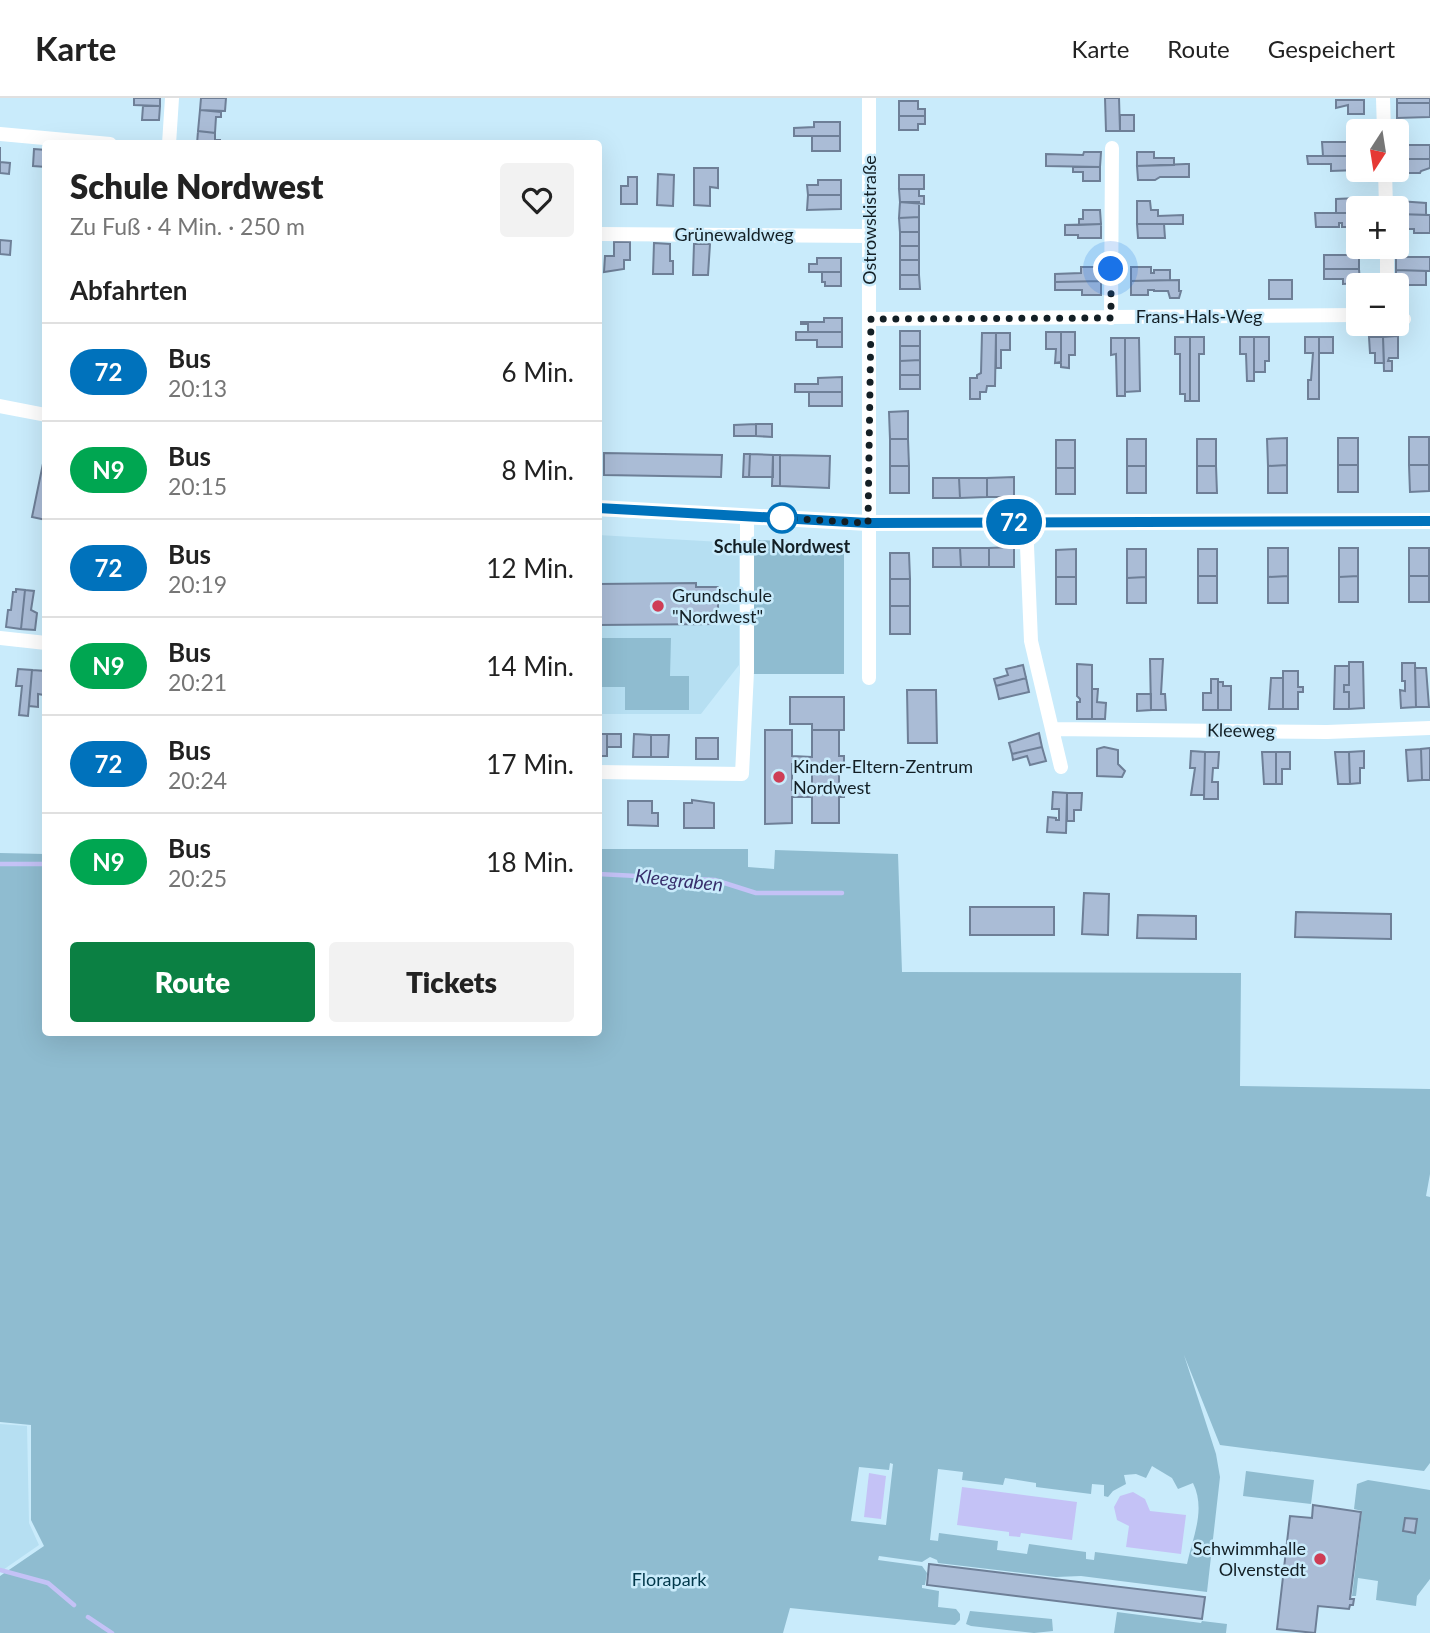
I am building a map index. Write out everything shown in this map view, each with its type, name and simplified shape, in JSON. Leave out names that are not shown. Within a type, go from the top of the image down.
[{"type":"street","points":[[169,140],[172,98]]},
{"type":"street","name":"Ostrowskistraße","points":[[869,98],[869,678]]},
{"type":"street","points":[[1383,98],[1384,119]]},
{"type":"street","points":[[0,134],[66,140]]},
{"type":"street","points":[[1111,318],[1112,148]]},
{"type":"street","name":"Grünewaldweg","points":[[602,234],[870,236]]},
{"type":"street","name":"Frans-Hals-Weg","points":[[871,319],[1346,315]]},
{"type":"street","points":[[0,406],[42,414]]},
{"type":"street","points":[[602,509],[868,523],[1430,521]]},
{"type":"street","points":[[602,772],[742,774],[747,673],[747,516]]},
{"type":"street","points":[[1026,522],[1031,641],[1061,767]]},
{"type":"street","points":[[0,638],[42,643]]},
{"type":"street","name":"Kleeweg","points":[[1052,729],[1326,732],[1430,728]]},
{"type":"shaded area","points":[[602,535],[739,543],[739,665],[701,714],[602,714]]},
{"type":"shaded area","points":[[0,1424],[27,1426],[29,1523],[39,1545],[0,1572]]},
{"type":"shaded area","points":[[869,1473],[886,1476],[881,1519],[864,1517]]},
{"type":"shaded area","points":[[962,1487],[1077,1502],[1072,1540],[1021,1533],[1020,1537],[1009,1536],[1009,1532],[957,1525]]},
{"type":"shaded area","points":[[1133,1492],[1145,1499],[1150,1511],[1186,1515],[1181,1554],[1126,1547],[1129,1526],[1117,1520],[1114,1507],[1120,1496]]},
{"type":"green space","points":[[754,540],[844,543],[844,674],[753,674]]},
{"type":"green space","points":[[602,638],[671,638],[670,676],[689,676],[689,710],[625,710],[625,687],[602,687]]},
{"type":"green space","name":"Florapark","points":[[602,849],[748,849],[748,867],[774,869],[775,850],[898,854],[902,972],[1241,973],[1240,1086],[1430,1089],[1430,1174],[1426,1196],[1430,1197],[1430,1463],[1424,1471],[1220,1445],[1184,1355],[1216,1454],[1220,1477],[1207,1592],[1081,1576],[1056,1577],[938,1563],[930,1557],[922,1562],[879,1556],[878,1560],[922,1566],[927,1573],[922,1588],[939,1591],[938,1607],[956,1609],[960,1620],[955,1625],[790,1608],[783,1633],[0,1633],[0,1576],[44,1546],[31,1520],[31,1425],[0,1422],[0,853],[42,854],[42,1036],[602,1036]],"holes":[[[890,1463],[893,1464],[886,1525],[851,1521],[859,1467],[889,1470]],[[1152,1466],[1172,1478],[1178,1489],[1193,1483],[1197,1493],[1197,1523],[1187,1564],[1095,1552],[1094,1560],[1086,1559],[1086,1552],[1029,1544],[1027,1554],[997,1550],[998,1541],[939,1533],[938,1541],[930,1540],[938,1469],[963,1472],[962,1480],[1003,1485],[1005,1478],[1036,1483],[1036,1487],[1091,1494],[1092,1484],[1104,1485],[1104,1496],[1108,1497],[1126,1484],[1124,1475],[1136,1474],[1146,1478]]]},
{"type":"green space","points":[[1246,1471],[1314,1480],[1311,1504],[1243,1496]]},
{"type":"green space","points":[[1368,1480],[1430,1490],[1430,1579],[1417,1596],[1416,1606],[1376,1600],[1378,1581],[1358,1578],[1356,1596],[1352,1596],[1362,1511],[1354,1509],[1357,1484]]},
{"type":"green space","points":[[970,1611],[1052,1619],[1053,1631],[1034,1633],[971,1626],[966,1624]]},
{"type":"green space","points":[[1117,1612],[1227,1624],[1226,1633],[1114,1633]]},
{"type":"building","points":[[134,98],[160,98],[160,106],[134,105]]},
{"type":"building","points":[[201,98],[226,98],[225,111],[200,110]]},
{"type":"building","points":[[1105,98],[1119,98],[1120,131],[1106,131]]},
{"type":"building","points":[[1397,98],[1430,98],[1430,103],[1397,103]]},
{"type":"building","points":[[1336,100],[1364,100],[1364,114],[1348,114],[1348,105],[1336,108]]},
{"type":"building","points":[[899,101],[918,101],[918,109],[925,109],[925,116],[899,116]]},
{"type":"building","points":[[1397,103],[1430,103],[1430,117],[1397,118]]},
{"type":"building","points":[[143,106],[160,106],[159,120],[142,120]]},
{"type":"building","points":[[200,110],[221,112],[221,117],[216,117],[215,133],[198,131]]},
{"type":"building","points":[[1120,115],[1134,115],[1134,131],[1120,131]]},
{"type":"building","points":[[899,116],[925,116],[925,124],[918,124],[918,130],[899,130]]},
{"type":"building","points":[[814,122],[840,122],[840,136],[794,136],[794,128],[814,127]]},
{"type":"building","points":[[198,131],[215,133],[215,140],[197,140]]},
{"type":"building","points":[[812,136],[840,136],[840,151],[812,151]]},
{"type":"building","points":[[1322,142],[1346,142],[1346,156],[1323,156]]},
{"type":"building","points":[[1409,145],[1430,145],[1430,159],[1409,159]]},
{"type":"building","points":[[34,149],[42,150],[42,167],[33,166]]},
{"type":"building","points":[[1084,152],[1101,152],[1100,167],[1046,166],[1046,154],[1083,155]]},
{"type":"building","points":[[1137,152],[1154,152],[1154,158],[1174,158],[1174,165],[1137,166]]},
{"type":"building","points":[[1307,156],[1346,156],[1346,170],[1331,171],[1331,164],[1308,164]]},
{"type":"building","points":[[1409,159],[1430,159],[1430,168],[1420,173],[1409,173]]},
{"type":"building","points":[[0,162],[10,163],[9,174],[0,173]]},
{"type":"building","points":[[1189,164],[1189,177],[1138,180],[1137,166]]},
{"type":"building","points":[[1073,167],[1100,167],[1100,181],[1083,181],[1083,172],[1073,172]]},
{"type":"building","points":[[694,168],[718,168],[718,188],[710,187],[710,206],[694,205]]},
{"type":"building","points":[[658,174],[674,175],[673,206],[657,205]]},
{"type":"building","points":[[899,175],[924,175],[924,189],[899,189]]},
{"type":"building","points":[[628,177],[637,177],[637,204],[621,204],[621,186],[628,186]]},
{"type":"building","points":[[818,180],[841,180],[841,195],[808,195],[807,185],[818,185]]},
{"type":"building","points":[[899,189],[919,189],[919,196],[924,196],[924,204],[900,202]]},
{"type":"building","points":[[808,195],[841,195],[841,209],[807,210]]},
{"type":"building","points":[[1336,199],[1346,199],[1346,213],[1336,213]]},
{"type":"building","points":[[1137,201],[1150,201],[1151,210],[1158,210],[1158,216],[1183,215],[1183,224],[1137,224]]},
{"type":"building","points":[[900,202],[919,202],[919,217],[899,218]]},
{"type":"building","points":[[1409,202],[1426,203],[1426,215],[1409,214]]},
{"type":"building","points":[[1083,210],[1100,210],[1101,224],[1079,225],[1079,219],[1083,219]]},
{"type":"building","points":[[1315,213],[1346,213],[1346,227],[1339,223],[1339,227],[1316,227]]},
{"type":"building","points":[[1409,214],[1430,215],[1430,233],[1414,233],[1414,229],[1409,229]]},
{"type":"building","points":[[919,217],[919,232],[900,232],[899,218]]},
{"type":"building","points":[[1101,224],[1101,238],[1065,235],[1065,225]]},
{"type":"building","points":[[1137,224],[1164,224],[1165,238],[1138,238]]},
{"type":"building","points":[[900,232],[919,232],[919,246],[900,246]]},
{"type":"building","points":[[0,240],[11,241],[10,255],[0,254]]},
{"type":"building","points":[[614,242],[630,242],[630,260],[624,260],[624,269],[604,272],[605,256],[614,256]]},
{"type":"building","points":[[654,243],[670,244],[673,274],[653,274]]},
{"type":"building","points":[[694,244],[710,244],[708,275],[693,275]]},
{"type":"building","points":[[900,246],[919,246],[919,260],[900,260]]},
{"type":"building","points":[[1324,255],[1346,255],[1346,259],[1359,259],[1359,269],[1324,269]]},
{"type":"building","points":[[1430,257],[1430,271],[1396,270],[1396,259]]},
{"type":"building","points":[[817,258],[841,258],[841,272],[809,272],[809,264],[817,264]]},
{"type":"building","points":[[900,260],[919,260],[919,275],[900,275]]},
{"type":"building","points":[[1081,267],[1101,267],[1101,281],[1055,282],[1055,274],[1081,273]]},
{"type":"building","points":[[1131,267],[1151,267],[1151,273],[1154,273],[1154,270],[1170,270],[1170,280],[1131,281]]},
{"type":"building","points":[[1324,269],[1359,269],[1359,273],[1346,273],[1346,284],[1343,284],[1343,279],[1324,279]]},
{"type":"building","points":[[1396,270],[1426,271],[1426,285],[1409,285],[1409,273],[1396,273]]},
{"type":"building","points":[[822,272],[841,272],[841,286],[825,286]]},
{"type":"building","points":[[900,275],[919,275],[920,289],[900,289]]},
{"type":"building","points":[[1179,280],[1179,298],[1170,298],[1168,291],[1154,290],[1148,290],[1148,295],[1131,295],[1131,281]]},
{"type":"building","points":[[1269,280],[1292,280],[1292,299],[1269,299]]},
{"type":"building","points":[[1101,281],[1101,295],[1082,295],[1082,290],[1055,290],[1055,282]]},
{"type":"building","points":[[824,318],[842,318],[842,332],[808,332],[808,324],[801,324],[824,322]]},
{"type":"building","points":[[900,331],[920,331],[920,346],[900,346]]},
{"type":"building","points":[[796,332],[842,332],[842,347],[817,347],[817,340],[796,340]]},
{"type":"building","points":[[1046,332],[1061,332],[1061,362],[1055,363],[1056,349],[1046,349]]},
{"type":"building","points":[[1061,332],[1075,332],[1075,355],[1069,355],[1069,368],[1061,367]]},
{"type":"building","points":[[982,333],[996,333],[995,386],[987,386],[986,392],[980,392],[980,399],[970,399],[970,378],[977,378],[981,373]]},
{"type":"building","points":[[996,333],[1010,333],[1010,350],[1001,350],[1001,368],[996,368]]},
{"type":"building","points":[[1398,336],[1398,358],[1389,358],[1388,361],[1392,361],[1392,371],[1384,371],[1383,337]]},
{"type":"building","points":[[1175,337],[1190,337],[1190,401],[1185,401],[1185,394],[1180,394],[1180,354],[1175,354]]},
{"type":"building","points":[[1190,337],[1204,337],[1204,354],[1199,354],[1199,401],[1190,401]]},
{"type":"building","points":[[1240,337],[1254,337],[1254,381],[1247,381],[1246,354],[1240,354]]},
{"type":"building","points":[[1254,337],[1269,337],[1269,361],[1265,361],[1265,372],[1254,372]]},
{"type":"building","points":[[1305,337],[1319,337],[1319,399],[1308,399],[1313,353],[1305,353]]},
{"type":"building","points":[[1319,337],[1333,337],[1333,353],[1319,353]]},
{"type":"building","points":[[1369,337],[1383,337],[1384,363],[1375,363],[1375,353],[1370,353]]},
{"type":"building","points":[[1111,338],[1125,338],[1125,396],[1117,396],[1116,354],[1111,355]]},
{"type":"building","points":[[1125,338],[1139,338],[1140,391],[1125,392]]},
{"type":"building","points":[[900,346],[920,346],[920,360],[900,361]]},
{"type":"building","points":[[920,360],[920,375],[900,375],[900,361]]},
{"type":"building","points":[[900,375],[920,375],[920,389],[900,389]]},
{"type":"building","points":[[842,377],[842,392],[795,392],[795,384],[818,384],[818,378]]},
{"type":"building","points":[[809,392],[842,392],[842,406],[809,406]]},
{"type":"building","points":[[908,411],[908,439],[890,439],[889,412]]},
{"type":"building","points":[[756,424],[756,436],[734,436],[734,425]]},
{"type":"building","points":[[756,424],[772,424],[772,437],[756,436]]},
{"type":"building","points":[[1409,437],[1429,437],[1429,465],[1409,465]]},
{"type":"building","points":[[1287,438],[1287,465],[1268,466],[1267,439]]},
{"type":"building","points":[[1338,438],[1358,438],[1358,465],[1338,465]]},
{"type":"building","points":[[890,439],[908,439],[909,466],[890,466]]},
{"type":"building","points":[[1127,439],[1146,439],[1146,466],[1127,466]]},
{"type":"building","points":[[1197,439],[1216,439],[1216,466],[1197,466]]},
{"type":"building","points":[[1056,440],[1075,440],[1075,468],[1056,468]]},
{"type":"building","points":[[604,453],[722,455],[721,477],[604,475]]},
{"type":"building","points":[[744,454],[750,454],[749,477],[743,477]]},
{"type":"building","points":[[750,454],[773,455],[773,477],[749,477]]},
{"type":"building","points":[[773,455],[780,455],[780,486],[772,486]]},
{"type":"building","points":[[780,455],[830,456],[829,488],[780,486]]},
{"type":"building","points":[[1287,465],[1287,493],[1268,493],[1268,466]]},
{"type":"building","points":[[1338,465],[1358,465],[1358,492],[1338,492]]},
{"type":"building","points":[[1409,465],[1429,465],[1429,491],[1410,492]]},
{"type":"building","points":[[890,466],[909,466],[909,493],[890,493]]},
{"type":"building","points":[[1127,466],[1146,466],[1146,493],[1127,493]]},
{"type":"building","points":[[1197,466],[1216,466],[1217,493],[1197,493]]},
{"type":"building","points":[[42,468],[42,519],[32,517]]},
{"type":"building","points":[[1056,468],[1075,468],[1075,494],[1056,494]]},
{"type":"building","points":[[1014,477],[1014,497],[987,497],[987,478]]},
{"type":"building","points":[[933,478],[959,478],[960,498],[933,498]]},
{"type":"building","points":[[959,478],[987,478],[987,497],[960,498]]},
{"type":"building","points":[[1014,547],[1014,567],[989,567],[989,548]]},
{"type":"building","points":[[933,548],[960,548],[961,567],[933,567]]},
{"type":"building","points":[[960,548],[989,548],[989,567],[961,567]]},
{"type":"building","points":[[1268,548],[1288,548],[1288,576],[1268,577]]},
{"type":"building","points":[[1339,548],[1358,548],[1358,576],[1339,577]]},
{"type":"building","points":[[1409,548],[1429,548],[1429,576],[1409,576]]},
{"type":"building","points":[[1076,549],[1076,577],[1056,577],[1056,550]]},
{"type":"building","points":[[1127,549],[1146,549],[1146,577],[1127,578]]},
{"type":"building","points":[[1198,549],[1217,549],[1217,576],[1198,576]]},
{"type":"building","points":[[890,553],[909,553],[910,579],[890,579]]},
{"type":"building","points":[[1198,576],[1217,576],[1217,603],[1198,603]]},
{"type":"building","points":[[1288,576],[1288,603],[1268,603],[1268,577]]},
{"type":"building","points":[[1358,576],[1358,602],[1339,602],[1339,577]]},
{"type":"building","points":[[1409,576],[1429,576],[1429,602],[1409,602]]},
{"type":"building","points":[[1056,577],[1076,577],[1076,604],[1056,604]]},
{"type":"building","points":[[1146,577],[1146,603],[1127,603],[1127,578]]},
{"type":"building","points":[[890,579],[910,579],[910,606],[890,606]]},
{"type":"building","name":"Grundschule \"Nordwest\"","points":[[696,583],[696,587],[718,587],[718,624],[602,625],[602,584]]},
{"type":"building","points":[[16,589],[25,590],[21,629],[6,627],[8,610],[11,610],[13,592],[16,592]]},
{"type":"building","points":[[25,590],[34,591],[31,610],[37,613],[35,630],[21,629]]},
{"type":"building","points":[[890,606],[910,606],[910,634],[890,634]]},
{"type":"building","points":[[1150,659],[1163,659],[1161,694],[1165,694],[1166,710],[1151,710]]},
{"type":"building","points":[[1349,662],[1363,662],[1364,708],[1349,709],[1349,692],[1344,692],[1344,685],[1349,685]]},
{"type":"building","points":[[1402,663],[1415,663],[1416,707],[1401,708],[1400,690],[1405,691]]},
{"type":"building","points":[[1077,664],[1092,665],[1092,719],[1077,719],[1077,702],[1080,702],[1080,699],[1077,696]]},
{"type":"building","points":[[1023,665],[1026,678],[996,686],[994,679],[1008,675],[1006,669]]},
{"type":"building","points":[[1335,666],[1349,666],[1349,685],[1344,685],[1344,692],[1349,692],[1349,709],[1334,709]]},
{"type":"building","points":[[1415,668],[1426,668],[1429,707],[1416,707]]},
{"type":"building","points":[[18,669],[32,670],[28,716],[19,715],[22,686],[16,686]]},
{"type":"building","points":[[32,670],[42,671],[42,695],[38,694],[38,707],[29,706]]},
{"type":"building","points":[[1283,671],[1298,671],[1298,687],[1303,687],[1303,692],[1298,692],[1298,709],[1283,709]]},
{"type":"building","points":[[1026,678],[1029,692],[999,699],[996,686]]},
{"type":"building","points":[[1271,678],[1283,678],[1283,709],[1269,709]]},
{"type":"building","points":[[1211,679],[1218,679],[1218,710],[1203,710],[1203,693],[1211,693]]},
{"type":"building","points":[[1218,682],[1223,682],[1223,686],[1231,686],[1231,710],[1218,710]]},
{"type":"building","points":[[1092,689],[1098,689],[1097,702],[1106,703],[1105,719],[1092,719]]},
{"type":"building","points":[[907,690],[936,690],[937,743],[908,743]]},
{"type":"building","points":[[1137,694],[1151,694],[1151,710],[1137,711]]},
{"type":"building","points":[[790,697],[844,697],[844,730],[812,730],[812,724],[790,724]]},
{"type":"building","name":"Kinder-Eltern-Zentrum Nordwest","points":[[765,730],[792,730],[792,756],[812,757],[812,730],[839,730],[839,756],[844,756],[844,764],[839,764],[839,789],[844,789],[844,797],[839,797],[839,823],[812,823],[812,797],[792,797],[792,823],[765,824]],"holes":[[[792,764],[812,764],[812,790],[792,790]]]},
{"type":"building","points":[[1039,733],[1042,747],[1012,754],[1009,743]]},
{"type":"building","points":[[602,734],[607,734],[607,756],[602,756]]},
{"type":"building","points":[[607,734],[621,734],[621,747],[607,747]]},
{"type":"building","points":[[634,734],[651,735],[651,757],[633,757]]},
{"type":"building","points":[[651,735],[669,735],[668,757],[651,757]]},
{"type":"building","points":[[696,738],[718,738],[718,759],[696,759]]},
{"type":"building","points":[[1042,747],[1046,761],[1030,765],[1027,756],[1013,760],[1012,754]]},
{"type":"building","points":[[1104,747],[1118,750],[1118,764],[1125,771],[1122,777],[1097,776],[1097,749]]},
{"type":"building","points":[[1430,748],[1430,780],[1422,780],[1421,749]]},
{"type":"building","points":[[1421,749],[1422,780],[1408,781],[1406,750]]},
{"type":"building","points":[[1191,751],[1205,752],[1204,795],[1191,795],[1195,768],[1190,768]]},
{"type":"building","points":[[1364,751],[1364,768],[1360,768],[1360,783],[1350,784],[1349,752]]},
{"type":"building","points":[[1205,752],[1219,752],[1218,768],[1213,768],[1212,782],[1218,782],[1218,799],[1204,799]]},
{"type":"building","points":[[1262,752],[1276,752],[1276,784],[1264,784]]},
{"type":"building","points":[[1276,752],[1290,752],[1290,769],[1282,769],[1282,784],[1276,784]]},
{"type":"building","points":[[1335,752],[1349,752],[1350,784],[1338,784]]},
{"type":"building","points":[[1053,792],[1067,793],[1066,833],[1047,832],[1048,817],[1059,820],[1059,809],[1052,809]]},
{"type":"building","points":[[1067,793],[1082,793],[1081,810],[1074,810],[1074,821],[1067,821]]},
{"type":"building","points":[[692,800],[714,803],[714,828],[684,828],[684,803],[692,803]]},
{"type":"building","points":[[628,801],[652,801],[652,813],[658,813],[658,826],[628,825]]},
{"type":"building","points":[[1084,893],[1109,894],[1108,935],[1082,934]]},
{"type":"building","points":[[970,907],[1054,907],[1054,935],[970,935]]},
{"type":"building","points":[[1296,912],[1391,914],[1391,939],[1295,937]]},
{"type":"building","points":[[1138,915],[1196,916],[1196,939],[1137,938]]},
{"type":"building","name":"Schwimmhalle Olvenstedt","points":[[1313,1505],[1361,1512],[1350,1599],[1354,1599],[1353,1605],[1350,1605],[1349,1609],[1318,1606],[1315,1633],[1277,1629],[1290,1516],[1312,1518]]},
{"type":"building","points":[[1405,1518],[1417,1519],[1415,1533],[1403,1531]]},
{"type":"building","points":[[929,1564],[1205,1597],[1202,1619],[927,1585]]},
{"type":"waterway","name":"Kleegraben","points":[[0,864],[42,864]]},
{"type":"waterway","name":"Kleegraben","points":[[602,874],[715,880],[756,893],[842,893]]},
{"type":"waterway","points":[[0,1570],[48,1583],[74,1605]]},
{"type":"waterway","points":[[88,1617],[112,1633]]},
{"type":"bus line","name":"72","points":[[602,508],[868,523],[1430,521]]},
{"type":"place","name":"Schule Nordwest","points":[[782,518]]},
{"type":"place","name":"Grundschule \"Nordwest\"","points":[[658,606]]},
{"type":"place","name":"Kinder-Eltern-Zentrum Nordwest","points":[[779,777]]},
{"type":"place","name":"Schwimmhalle Olvenstedt","points":[[1320,1559]]},
{"type":"route","points":[[782,518],[868,523],[871,319],[1111,318],[1111,269]]}]
